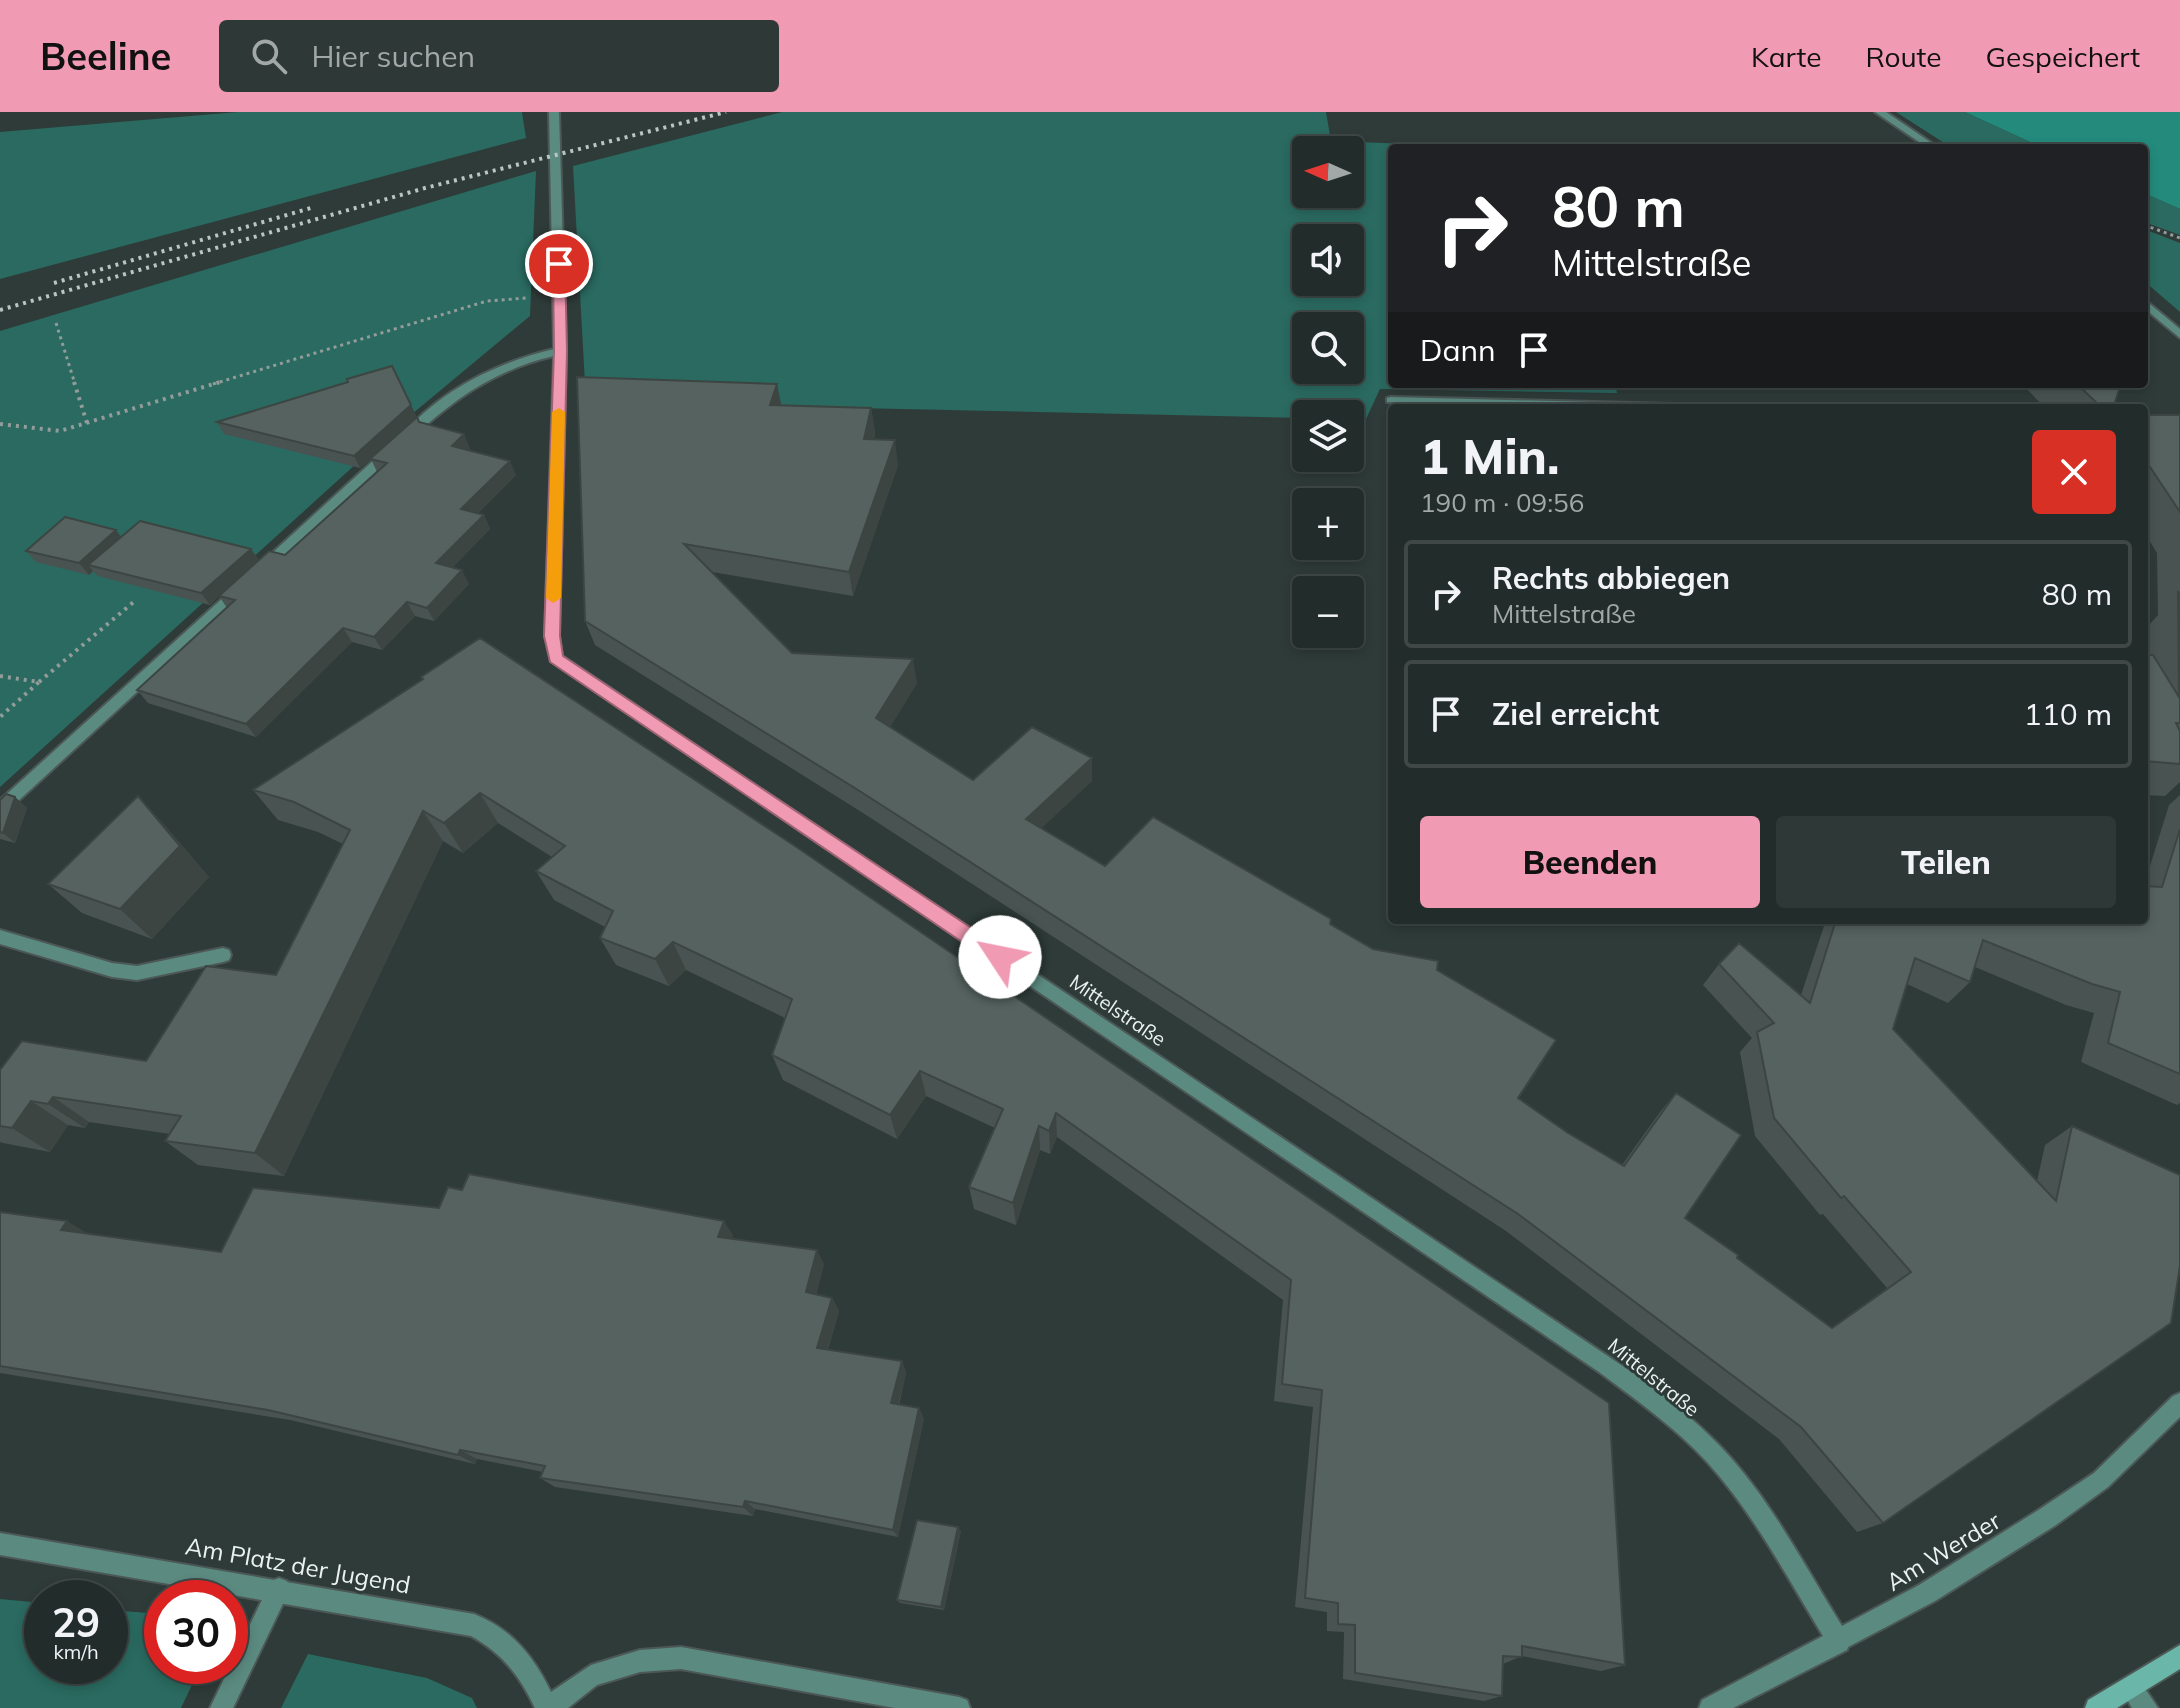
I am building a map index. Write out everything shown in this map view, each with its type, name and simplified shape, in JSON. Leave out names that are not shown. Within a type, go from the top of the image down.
[{"type":"main road","points":[[2096,1708],[2132,1689],[2180,1656]]},
{"type":"street","name":"Mittelstraße","points":[[554,112],[560,295],[552,636],[556,658],[1606,1365],[1669,1414],[1725,1467],[1767,1526],[1839,1642]]},
{"type":"street","points":[[1880,112],[1928,144]]},
{"type":"street","points":[[2148,306],[2180,335]]},
{"type":"street","points":[[258,572],[459,390],[497,368],[560,351]]},
{"type":"street","points":[[1391,400],[1551,404]]},
{"type":"street","points":[[0,809],[246,583]]},
{"type":"street","points":[[0,937],[112,970],[137,973],[223,955]]},
{"type":"street","name":"Am Werder","points":[[1710,1708],[1927,1593],[2101,1480],[2180,1403]]},
{"type":"street","name":"Am Platz der Jugend","points":[[0,1544],[279,1589],[474,1625],[502,1639],[522,1662],[548,1708],[591,1676],[640,1661],[681,1658],[959,1708]]},
{"type":"street","points":[[221,1708],[279,1589]]},
{"type":"street","points":[[2132,1689],[2147,1708]]},
{"type":"path","points":[[2148,226],[2180,238]]},
{"type":"path","points":[[0,424],[60,431],[487,301],[560,295]]},
{"type":"path","points":[[56,323],[87,423]]},
{"type":"path","points":[[0,717],[136,600]]},
{"type":"path","points":[[0,676],[39,682]]},
{"type":"shaded area","points":[[238,112],[522,112],[526,138],[0,279],[0,132]]},
{"type":"shaded area","points":[[782,112],[1326,112],[1330,136],[1292,136],[1292,208],[1364,208],[1364,142],[1411,144],[1388,144],[1388,388],[1616,388],[1617,393],[1380,389],[1366,419],[1364,400],[1292,400],[1292,418],[586,402],[573,166]]},
{"type":"shaded area","points":[[1896,112],[1965,112],[2034,144],[1946,144]]},
{"type":"shaded area","points":[[1965,112],[2180,112],[2180,209],[2148,195],[2148,144],[2034,144]]},
{"type":"shaded area","points":[[536,171],[530,316],[400,424],[0,787],[0,331]]},
{"type":"shaded area","points":[[2148,195],[2180,209],[2180,235],[2148,223]]},
{"type":"shaded area","points":[[2148,231],[2180,243],[2180,312],[2148,284]]},
{"type":"shaded area","points":[[0,1599],[24,1601],[24,1684],[128,1684],[128,1611],[144,1613],[144,1684],[192,1684],[181,1708],[0,1708]]},
{"type":"shaded area","points":[[308,1654],[427,1678],[472,1698],[477,1708],[281,1708]]},
{"type":"building","points":[[392,366],[411,405],[354,456],[217,422],[348,382],[347,379]]},
{"type":"building","points":[[577,377],[777,384],[770,405],[871,408],[864,439],[895,440],[849,572],[684,544],[792,653],[913,659],[876,718],[973,780],[1032,727],[1092,758],[1026,819],[1105,866],[1153,817],[1331,919],[1330,924],[1373,949],[1438,961],[1437,970],[1556,1040],[1518,1098],[1568,1133],[1624,1166],[1676,1093],[1741,1135],[1685,1218],[1832,1328],[1911,1272],[1844,1196],[1841,1198],[1774,1118],[1757,1032],[1774,1023],[1719,964],[1739,943],[1810,1003],[1835,924],[2148,924],[2148,886],[2162,887],[2180,829],[2180,1074],[2108,1043],[2120,992],[2092,984],[1983,940],[1970,982],[1915,958],[1893,1029],[2056,1201],[2072,1126],[2180,1175],[2180,1266],[2171,1323],[1883,1523],[1801,1427],[1518,1214],[858,790],[585,621]]},
{"type":"building","points":[[2081,388],[2120,388],[2114,404],[2098,404]]},
{"type":"building","points":[[2148,415],[2180,415],[2180,512],[2150,467]]},
{"type":"building","points":[[417,417],[419,422],[464,434],[452,446],[510,461],[461,509],[484,515],[436,563],[462,570],[427,608],[407,602],[374,637],[343,628],[246,724],[137,690],[235,600],[219,596],[269,551],[285,555],[387,463],[370,459]]},
{"type":"building","points":[[65,517],[116,530],[79,563],[26,551]]},
{"type":"building","points":[[140,521],[251,549],[201,593],[88,565]]},
{"type":"building","points":[[2178,592],[2180,723],[2176,723],[2180,731],[2180,764],[2148,761],[2148,655],[2153,655],[2179,697]]},
{"type":"building","points":[[480,638],[792,844],[1609,1403],[1625,1665],[1522,1646],[1522,1657],[1503,1656],[1502,1696],[1355,1673],[1355,1625],[1338,1624],[1338,1603],[1305,1598],[1322,1390],[1282,1384],[1291,1280],[1056,1113],[1049,1131],[1039,1126],[1013,1203],[969,1187],[1003,1109],[920,1071],[890,1115],[772,1055],[792,999],[673,942],[655,959],[600,938],[613,911],[536,871],[565,846],[480,793],[444,823],[423,811],[255,1153],[165,1141],[181,1116],[53,1097],[48,1104],[31,1101],[12,1128],[0,1126],[0,1070],[22,1041],[146,1061],[206,966],[276,975],[350,830],[294,802],[253,790]]},
{"type":"building","points":[[6,794],[15,797],[3,833],[0,832],[0,800]]},
{"type":"building","points":[[138,796],[180,846],[120,909],[48,884]]},
{"type":"building","points":[[469,1174],[724,1221],[718,1237],[817,1250],[806,1292],[832,1298],[817,1348],[902,1361],[891,1403],[919,1408],[893,1530],[745,1501],[743,1507],[540,1478],[545,1466],[460,1450],[458,1455],[268,1410],[0,1366],[0,1212],[67,1221],[61,1230],[221,1252],[253,1188],[439,1208],[448,1187],[462,1190]]},
{"type":"building","points":[[917,1520],[958,1527],[941,1607],[897,1600]]},
{"type":"railway","points":[[0,310],[425,188],[726,112]]},
{"type":"railway","points":[[54,283],[311,208]]},
{"type":"slow traffic","points":[[553,598],[559,412]]},
{"type":"route","points":[[559,264],[560,351],[552,636],[556,658],[1000,957]]}]
